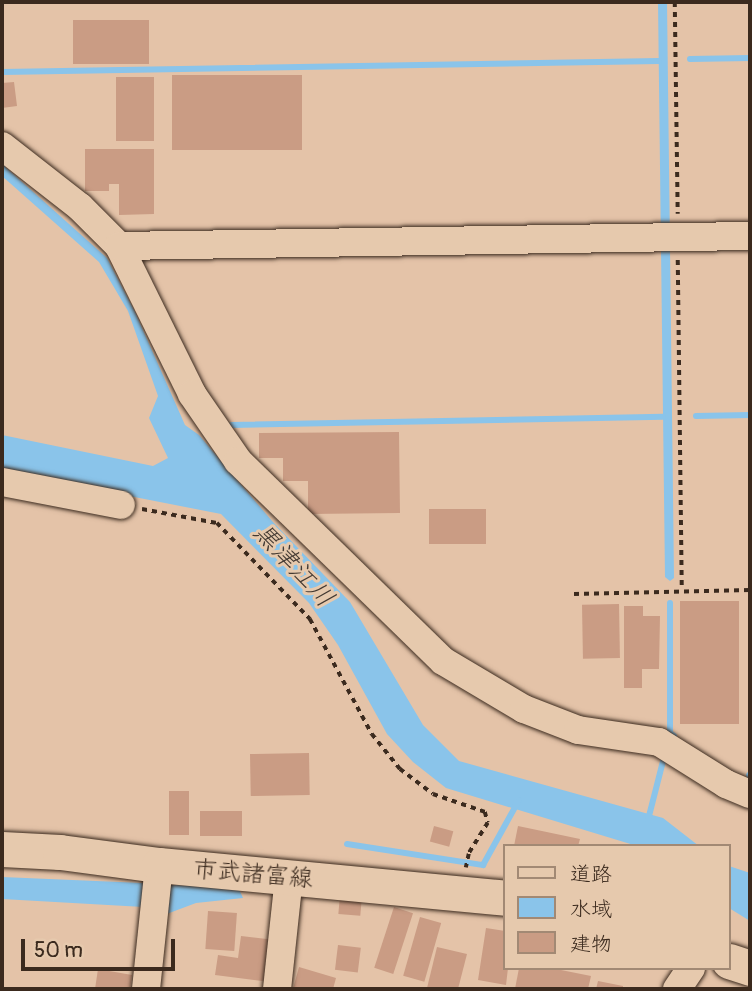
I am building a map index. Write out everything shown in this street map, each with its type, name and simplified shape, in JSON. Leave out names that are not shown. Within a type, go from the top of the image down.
[{"type":"main road","name":"市武諸富線","points":[[2,849],[60,852],[158,874],[289,877],[504,898]]},
{"type":"main road","points":[[731,962],[750,968]]},
{"type":"street","points":[[2,146],[80,206],[119,246],[192,394],[238,461],[443,661],[524,709],[578,730],[659,742],[726,784],[750,794]]},
{"type":"street","points":[[119,246],[750,236]]},
{"type":"street","points":[[2,482],[121,505]]},
{"type":"street","points":[[146,989],[158,874]]},
{"type":"street","points":[[277,989],[289,877]]},
{"type":"street","points":[[677,989],[690,970]]},
{"type":"path","points":[[675,2],[668,237],[682,590]]},
{"type":"path","points":[[121,505],[217,523],[310,619],[372,734],[400,769],[433,794],[485,812],[488,822],[469,854],[466,868]]},
{"type":"path","points":[[575,594],[750,590]]},
{"type":"water","points":[[658,2],[667,2],[674,578],[670,581],[665,577]]},
{"type":"water","name":"黒津江川","points":[[2,164],[107,258],[135,312],[185,425],[199,435],[272,521],[350,602],[423,725],[459,761],[663,818],[696,844],[630,844],[446,788],[413,762],[387,734],[338,645],[309,603],[221,514],[2,471],[2,435],[153,466],[168,458],[149,418],[158,396],[128,311],[99,262],[2,176]]},
{"type":"water","points":[[731,867],[750,873],[750,921],[731,909]]},
{"type":"water","points":[[2,877],[143,883],[148,889],[170,885],[238,887],[243,898],[196,903],[164,915],[161,908],[2,899]]},
{"type":"building","points":[[73,20],[149,20],[149,64],[73,64]]},
{"type":"building","points":[[172,75],[302,75],[302,150],[172,150]]},
{"type":"building","points":[[116,77],[154,77],[154,141],[116,141]]},
{"type":"building","points":[[14,82],[17,106],[2,108],[2,83]]},
{"type":"building","points":[[85,149],[154,149],[154,214],[119,215],[119,184],[109,184],[109,191],[85,191]]},
{"type":"building","points":[[399,432],[400,513],[308,514],[308,481],[283,481],[283,458],[259,458],[259,433]]},
{"type":"building","points":[[429,509],[486,509],[486,544],[429,544]]},
{"type":"building","points":[[680,601],[739,601],[739,724],[680,724]]},
{"type":"building","points":[[619,604],[620,658],[583,659],[582,605]]},
{"type":"building","points":[[624,606],[643,606],[643,616],[660,616],[659,669],[642,669],[642,688],[624,688]]},
{"type":"building","points":[[309,753],[310,795],[251,796],[250,754]]},
{"type":"building","points":[[169,791],[189,791],[189,835],[169,835]]},
{"type":"building","points":[[200,811],[242,811],[242,836],[200,836]]},
{"type":"building","points":[[434,826],[453,831],[449,847],[430,841]]},
{"type":"building","points":[[518,826],[580,839],[579,844],[514,844]]},
{"type":"building","points":[[340,895],[362,897],[360,916],[338,914]]},
{"type":"building","points":[[394,907],[413,913],[393,974],[374,968]]},
{"type":"building","points":[[208,911],[237,913],[234,951],[205,949]]},
{"type":"building","points":[[420,917],[441,923],[424,982],[403,976]]},
{"type":"building","points":[[486,928],[504,931],[504,970],[508,970],[506,985],[478,980]]},
{"type":"building","points":[[241,936],[275,940],[270,982],[215,975],[218,955],[238,958]]},
{"type":"building","points":[[338,945],[361,948],[358,973],[335,970]]},
{"type":"building","points":[[437,947],[467,954],[458,989],[427,988]]},
{"type":"building","points":[[299,967],[336,978],[333,989],[293,989]]},
{"type":"building","points":[[98,969],[132,975],[130,989],[95,989]]},
{"type":"building","points":[[519,970],[561,970],[591,976],[588,989],[515,989]]},
{"type":"building","points":[[598,981],[623,986],[623,989],[596,989]]},
{"type":"waterway","points":[[690,59],[750,58]]},
{"type":"waterway","points":[[2,72],[659,61]]},
{"type":"waterway","points":[[696,416],[750,415]]},
{"type":"waterway","points":[[232,425],[663,417]]},
{"type":"waterway","points":[[670,603],[670,733],[674,736]]},
{"type":"waterway","points":[[648,820],[663,761]]},
{"type":"waterway","points":[[347,844],[483,865],[519,800]]}]
